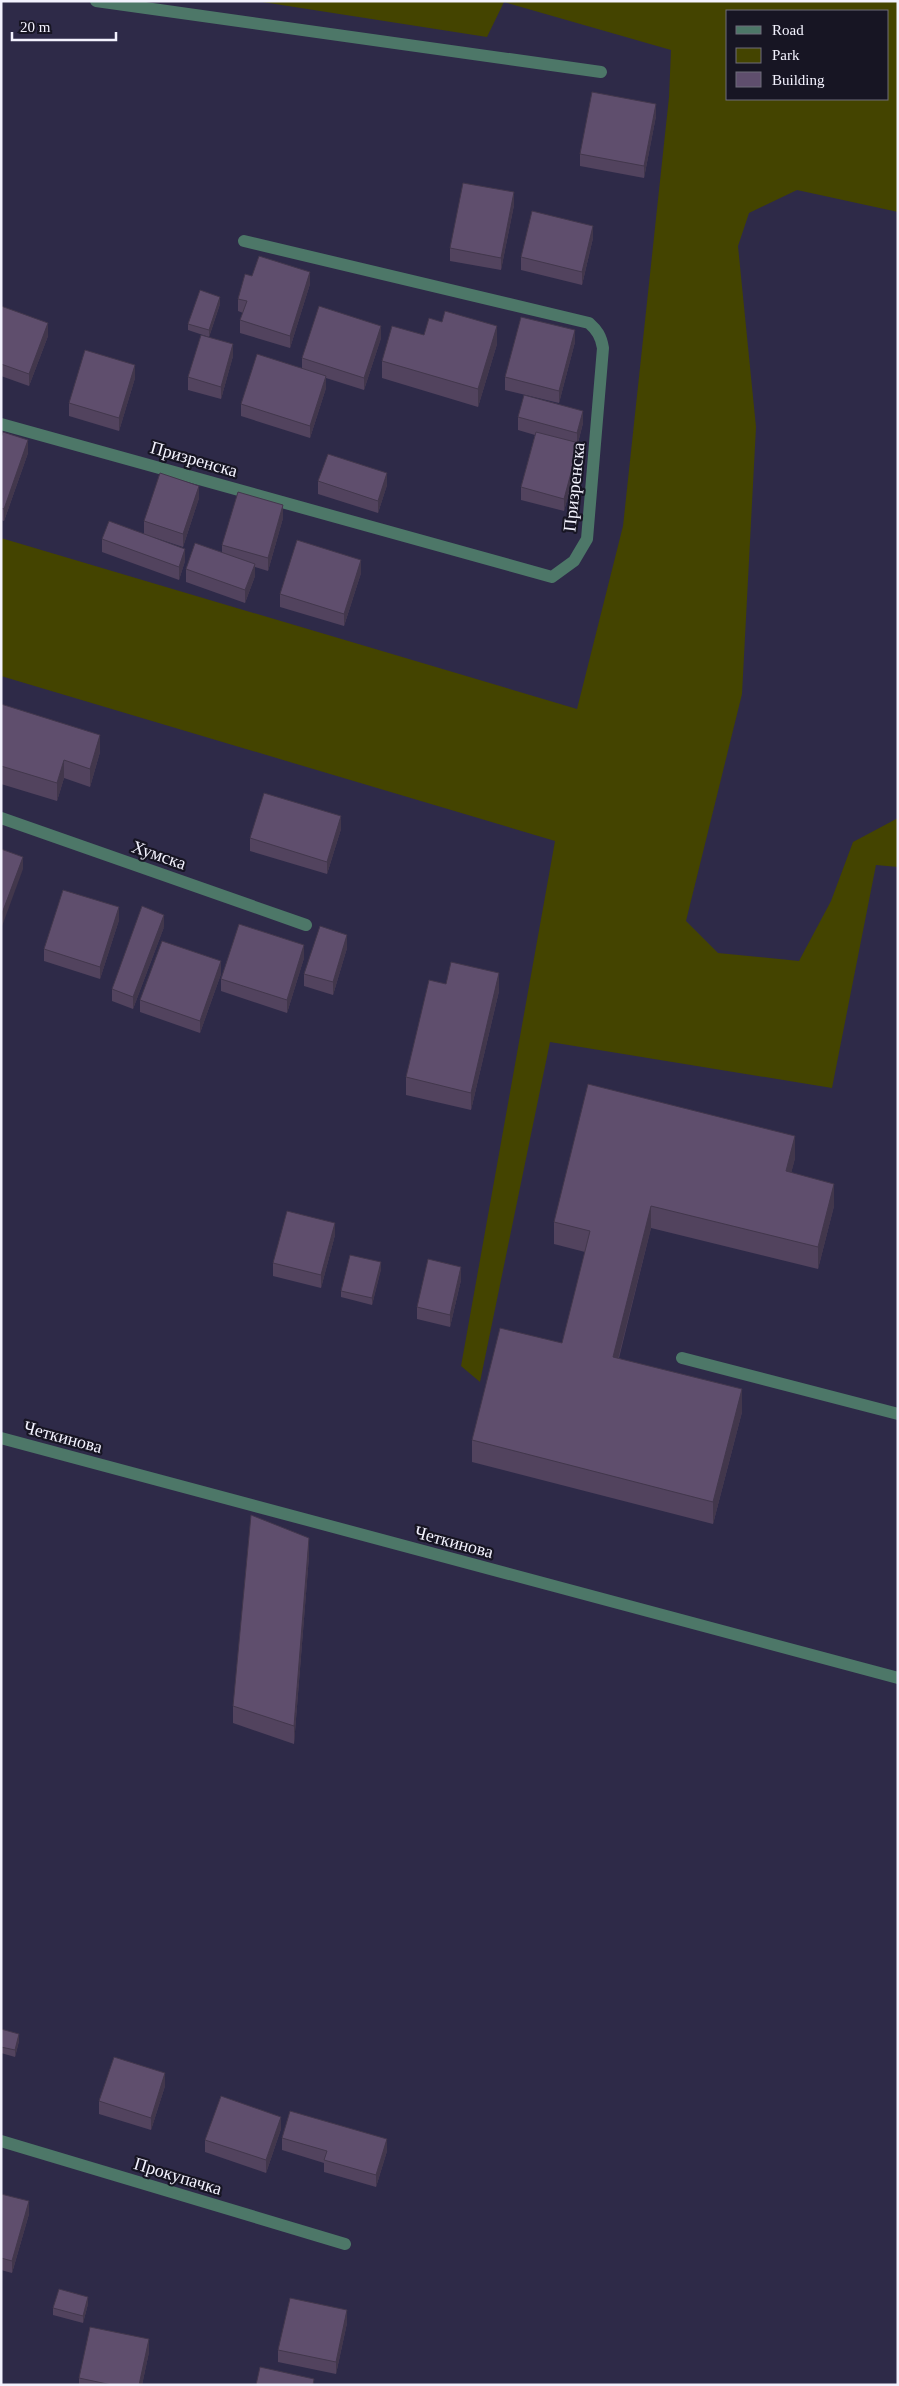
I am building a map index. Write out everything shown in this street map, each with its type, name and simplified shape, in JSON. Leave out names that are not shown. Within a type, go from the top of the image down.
[{"type":"street","points":[[96,1],[601,72]]},
{"type":"street","name":"Призренска","points":[[1,424],[552,577],[574,561],[587,539],[603,348],[601,338],[596,329],[589,323],[244,241]]},
{"type":"street","name":"Хумска","points":[[1,818],[306,925]]},
{"type":"street","points":[[682,1358],[898,1414]]},
{"type":"street","name":"Четкинова","points":[[1,1438],[898,1678]]},
{"type":"street","name":"Прокупачка","points":[[1,2141],[345,2244]]},
{"type":"green space","points":[[256,1],[898,1],[898,212],[797,190],[749,213],[738,246],[756,427],[742,694],[686,921],[718,953],[799,961],[831,901],[853,842],[898,818],[898,867],[876,865],[832,1088],[550,1042],[480,1382],[461,1366],[555,841],[1,676],[1,538],[577,709],[623,526],[669,97],[671,50],[504,2],[487,37]]},
{"type":"building","points":[[592,92],[656,104],[644,166],[580,154]]},
{"type":"building","points":[[463,183],[514,192],[501,258],[450,248]]},
{"type":"building","points":[[532,211],[593,226],[582,272],[521,257]]},
{"type":"building","points":[[259,256],[310,272],[290,336],[240,320],[247,301],[238,299],[245,274],[252,276]]},
{"type":"building","points":[[200,290],[220,297],[209,330],[188,324]]},
{"type":"building","points":[[1,306],[48,323],[29,374],[1,364]]},
{"type":"building","points":[[319,306],[381,326],[364,378],[302,358]]},
{"type":"building","points":[[445,311],[497,326],[478,389],[382,361],[392,326],[424,335],[429,318],[442,322]]},
{"type":"building","points":[[521,317],[575,330],[559,391],[505,377]]},
{"type":"building","points":[[201,335],[233,344],[221,387],[188,377]]},
{"type":"building","points":[[85,350],[135,365],[119,418],[69,403]]},
{"type":"building","points":[[257,354],[326,376],[310,426],[241,404]]},
{"type":"building","points":[[524,395],[583,411],[577,433],[518,417]]},
{"type":"building","points":[[3,432],[28,440],[4,509],[1,508],[1,438]]},
{"type":"building","points":[[536,432],[579,443],[564,499],[521,487]]},
{"type":"building","points":[[328,454],[387,473],[378,501],[318,481]]},
{"type":"building","points":[[160,473],[199,486],[183,534],[144,521]]},
{"type":"building","points":[[238,492],[283,505],[268,558],[222,545]]},
{"type":"building","points":[[109,521],[185,549],[179,567],[102,539]]},
{"type":"building","points":[[297,540],[361,560],[344,614],[280,594]]},
{"type":"building","points":[[195,543],[255,564],[245,590],[186,569]]},
{"type":"building","points":[[1,704],[100,735],[90,769],[64,760],[57,783],[1,766]]},
{"type":"building","points":[[264,793],[341,816],[327,862],[250,838]]},
{"type":"building","points":[[1,849],[23,857],[1,916]]},
{"type":"building","points":[[63,890],[119,907],[100,967],[44,949]]},
{"type":"building","points":[[142,906],[164,915],[133,997],[112,989]]},
{"type":"building","points":[[239,924],[304,945],[287,1000],[221,979]]},
{"type":"building","points":[[320,926],[347,935],[333,982],[304,974]]},
{"type":"building","points":[[162,941],[221,961],[200,1021],[140,1000]]},
{"type":"building","points":[[451,962],[499,973],[471,1093],[406,1077],[429,980],[446,984]]},
{"type":"building","points":[[588,1084],[795,1136],[786,1171],[834,1184],[818,1247],[651,1206],[613,1357],[742,1389],[713,1502],[472,1440],[500,1328],[562,1343],[590,1231],[554,1222]]},
{"type":"building","points":[[287,1211],[335,1223],[321,1275],[273,1263]]},
{"type":"building","points":[[350,1255],[381,1262],[372,1298],[341,1291]]},
{"type":"building","points":[[428,1259],[461,1267],[450,1315],[417,1307]]},
{"type":"building","points":[[251,1515],[309,1538],[294,1726],[233,1706]]},
{"type":"building","points":[[1,2029],[19,2034],[15,2050],[1,2047]]},
{"type":"building","points":[[114,2057],[165,2073],[151,2118],[99,2101]]},
{"type":"building","points":[[221,2096],[281,2117],[266,2160],[205,2140]]},
{"type":"building","points":[[290,2111],[387,2139],[376,2175],[324,2160],[327,2151],[282,2138]]},
{"type":"building","points":[[1,2194],[29,2201],[12,2261],[1,2258]]},
{"type":"building","points":[[59,2289],[88,2297],[83,2316],[53,2308]]},
{"type":"building","points":[[290,2298],[347,2310],[336,2362],[278,2350]]},
{"type":"building","points":[[90,2327],[149,2339],[139,2385],[112,2385],[79,2378]]},
{"type":"building","points":[[260,2367],[314,2379],[313,2385],[256,2385]]}]
